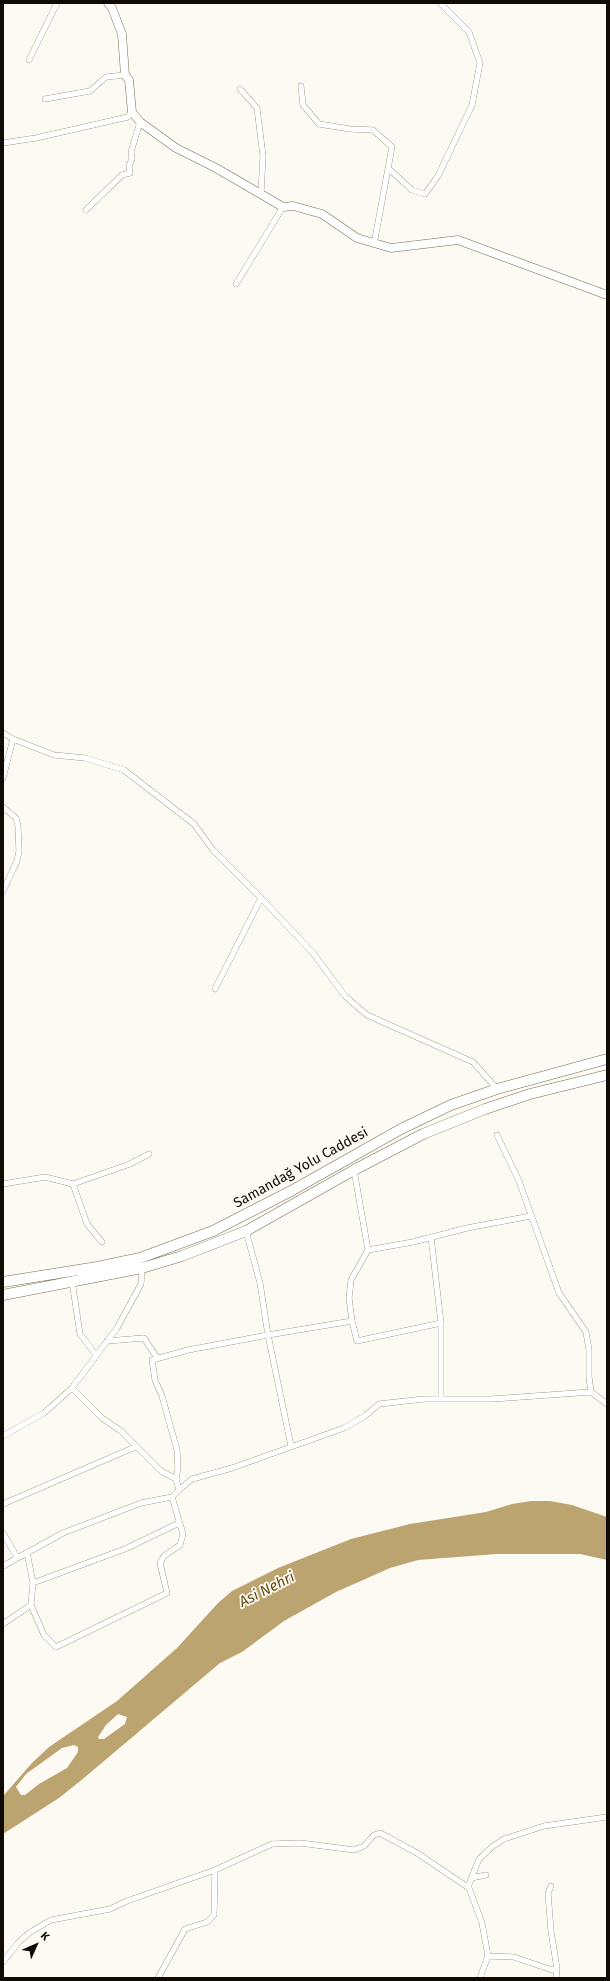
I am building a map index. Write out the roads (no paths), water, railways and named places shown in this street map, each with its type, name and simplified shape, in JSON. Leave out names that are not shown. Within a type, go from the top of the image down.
[{"type":"highway","name":"Samandağ Yolu Caddesi","points":[[3,1282],[97,1267],[140,1258],[213,1231],[291,1191],[401,1129],[451,1105],[497,1089],[607,1059]]},
{"type":"highway","name":"Samandağ Yolu Caddesi","points":[[3,1295],[142,1268],[182,1256],[246,1231],[354,1170],[422,1134],[485,1109],[530,1094],[607,1075]]},
{"type":"street","points":[[29,60],[56,3]]},
{"type":"street","points":[[108,3],[112,8],[122,34],[125,75],[129,80],[132,112],[140,122],[176,148],[261,193],[283,207],[293,206],[322,214],[357,238],[374,244],[391,248],[458,240],[607,295]]},
{"type":"street","points":[[388,168],[412,190],[425,194],[438,176],[472,104],[480,63],[469,32],[440,3]]},
{"type":"street","points":[[45,100],[90,91],[106,78],[125,75]]},
{"type":"street","points":[[301,86],[303,104],[319,124],[350,130],[373,130],[392,147],[374,244]]},
{"type":"street","points":[[240,89],[257,108],[263,156],[261,193]]},
{"type":"street","points":[[3,143],[36,138],[120,119],[128,117],[132,112]]},
{"type":"street","points":[[86,210],[122,176],[130,173],[129,166],[132,159],[131,152],[140,122]]},
{"type":"street","points":[[236,284],[283,207]]},
{"type":"street","points":[[3,733],[13,739],[54,755],[85,758],[124,770],[194,824],[213,850],[313,953],[345,996],[367,1015],[473,1062],[497,1089]]},
{"type":"street","points":[[3,778],[13,739]]},
{"type":"street","points":[[3,806],[16,818],[18,826],[19,851],[17,861],[3,891]]},
{"type":"street","points":[[215,989],[261,898]]},
{"type":"street","points":[[497,1135],[519,1181],[559,1293],[586,1332],[589,1350],[589,1377],[591,1392]]},
{"type":"street","points":[[3,1184],[45,1178],[73,1184],[130,1164],[149,1154]]},
{"type":"street","points":[[354,1170],[368,1250],[351,1280],[349,1298],[352,1321],[357,1341],[441,1323]]},
{"type":"street","points":[[73,1184],[87,1224],[102,1242]]},
{"type":"street","points":[[368,1250],[467,1228],[531,1216]]},
{"type":"street","points":[[246,1231],[260,1283],[268,1335],[291,1446]]},
{"type":"street","points":[[432,1237],[441,1323],[441,1399]]},
{"type":"street","points":[[3,1436],[44,1413],[72,1388],[117,1328],[141,1284],[142,1268],[140,1258]]},
{"type":"street","points":[[72,1281],[80,1334],[96,1356]]},
{"type":"street","points":[[179,1490],[176,1479],[178,1468],[177,1450],[162,1396],[154,1380],[152,1360],[268,1335],[352,1321]]},
{"type":"street","points":[[107,1341],[144,1338],[157,1358]]},
{"type":"street","points":[[72,1388],[102,1418],[121,1431],[160,1471],[176,1479]]},
{"type":"street","points":[[3,1566],[63,1532],[141,1503],[172,1497],[192,1479],[232,1468],[344,1428],[366,1416],[379,1404],[417,1399],[492,1399],[591,1392],[607,1404]]},
{"type":"street","points":[[3,1504],[135,1447]]},
{"type":"street","points":[[27,1552],[33,1583],[31,1605],[44,1635],[56,1647],[167,1593],[160,1563],[164,1556],[180,1545],[182,1534],[172,1497]]},
{"type":"street","points":[[33,1583],[125,1550],[179,1523]]},
{"type":"street","points":[[3,1533],[17,1557]]},
{"type":"street","points":[[3,1624],[31,1605]]},
{"type":"street","points":[[468,1886],[479,1859],[492,1846],[504,1839],[544,1826],[607,1817]]},
{"type":"street","points":[[3,1962],[19,1942],[29,1933],[51,1920],[110,1909],[127,1901],[215,1870],[272,1844],[300,1843],[354,1850],[364,1846],[374,1835],[380,1834],[417,1853],[468,1886],[482,1923],[488,1956],[480,1978]]},
{"type":"street","points":[[158,1978],[185,1929],[207,1922],[214,1915],[215,1870]]},
{"type":"street","points":[[471,1878],[486,1875]]},
{"type":"street","points":[[551,1886],[548,1894],[551,1931],[557,1968],[556,1978]]},
{"type":"street","points":[[488,1956],[514,1958],[552,1970],[557,1968]]},
{"type":"water","name":"Asi Nehri","points":[[531,1501],[550,1501],[572,1505],[607,1517],[607,1560],[580,1554],[497,1554],[418,1560],[390,1568],[336,1592],[284,1621],[242,1652],[220,1663],[59,1798],[3,1834],[3,1796],[32,1763],[49,1747],[117,1701],[177,1648],[218,1603],[232,1591],[278,1568],[351,1539],[410,1524],[486,1512],[512,1504]],"holes":[[[118,1714],[127,1717],[125,1724],[104,1739],[99,1739],[98,1737],[106,1725]],[[74,1745],[78,1747],[78,1752],[67,1768],[39,1784],[25,1795],[21,1795],[16,1787],[26,1774],[62,1748]]]}]
